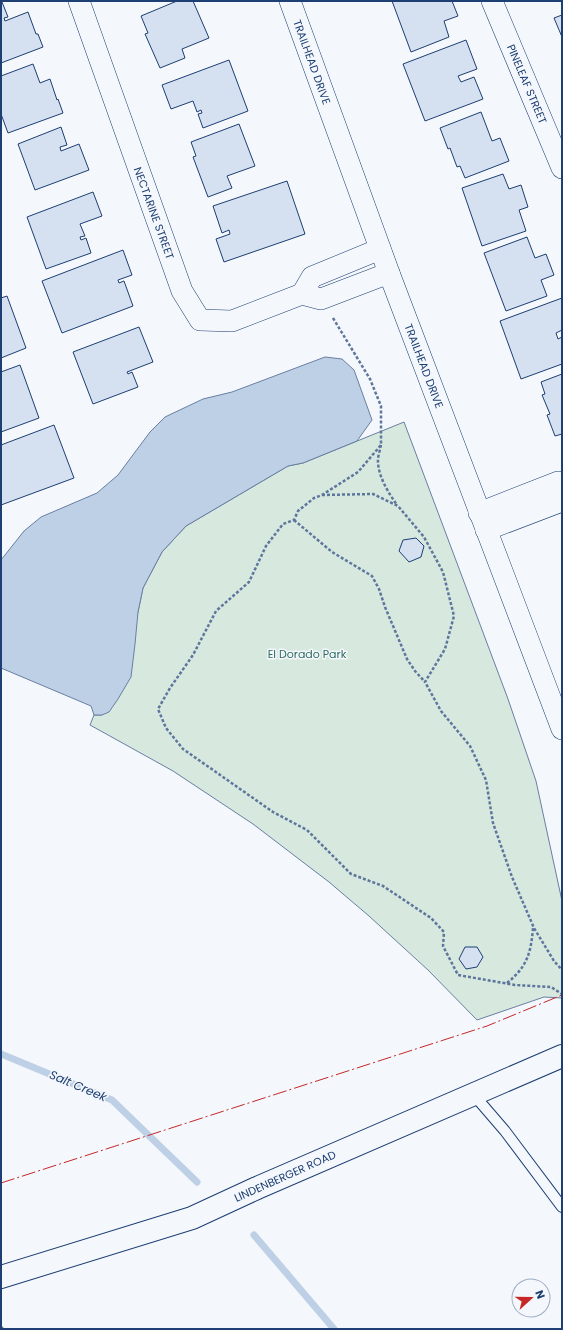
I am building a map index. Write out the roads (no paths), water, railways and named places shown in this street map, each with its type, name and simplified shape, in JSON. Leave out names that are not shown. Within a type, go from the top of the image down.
[{"type":"street","name":"NECTARINE STREET","points":[[79,1],[182,290],[200,320],[232,321],[302,294]]},
{"type":"street","name":"TRAILHEAD DRIVE","points":[[290,1],[380,249],[562,730]]},
{"type":"street","name":"PINELEAF STREET","points":[[492,1],[560,155]]},
{"type":"street","points":[[380,249],[312,277],[302,294],[321,299],[389,273]]},
{"type":"street","points":[[483,521],[558,482],[562,483]]},
{"type":"street","points":[[483,521],[562,501]]},
{"type":"street","name":"LINDENBERGER ROAD","points":[[1,1277],[192,1218],[257,1188],[562,1056]]},
{"type":"lane","points":[[474,1094],[505,1131],[562,1207]]},
{"type":"water","points":[[325,357],[342,359],[354,370],[372,420],[357,441],[303,463],[288,466],[186,526],[162,552],[143,588],[138,612],[131,677],[109,712],[102,715],[94,715],[91,706],[1,668],[1,560],[24,531],[41,517],[97,493],[118,475],[150,432],[165,417],[203,399],[232,392]]},
{"type":"waterway","name":"Salt Creek","points":[[1,1054],[112,1100],[197,1182]]},
{"type":"waterway","name":"Salt Creek","points":[[254,1235],[334,1329]]},
{"type":"park label","name":"El Dorado Park","points":[[307,654]]}]
